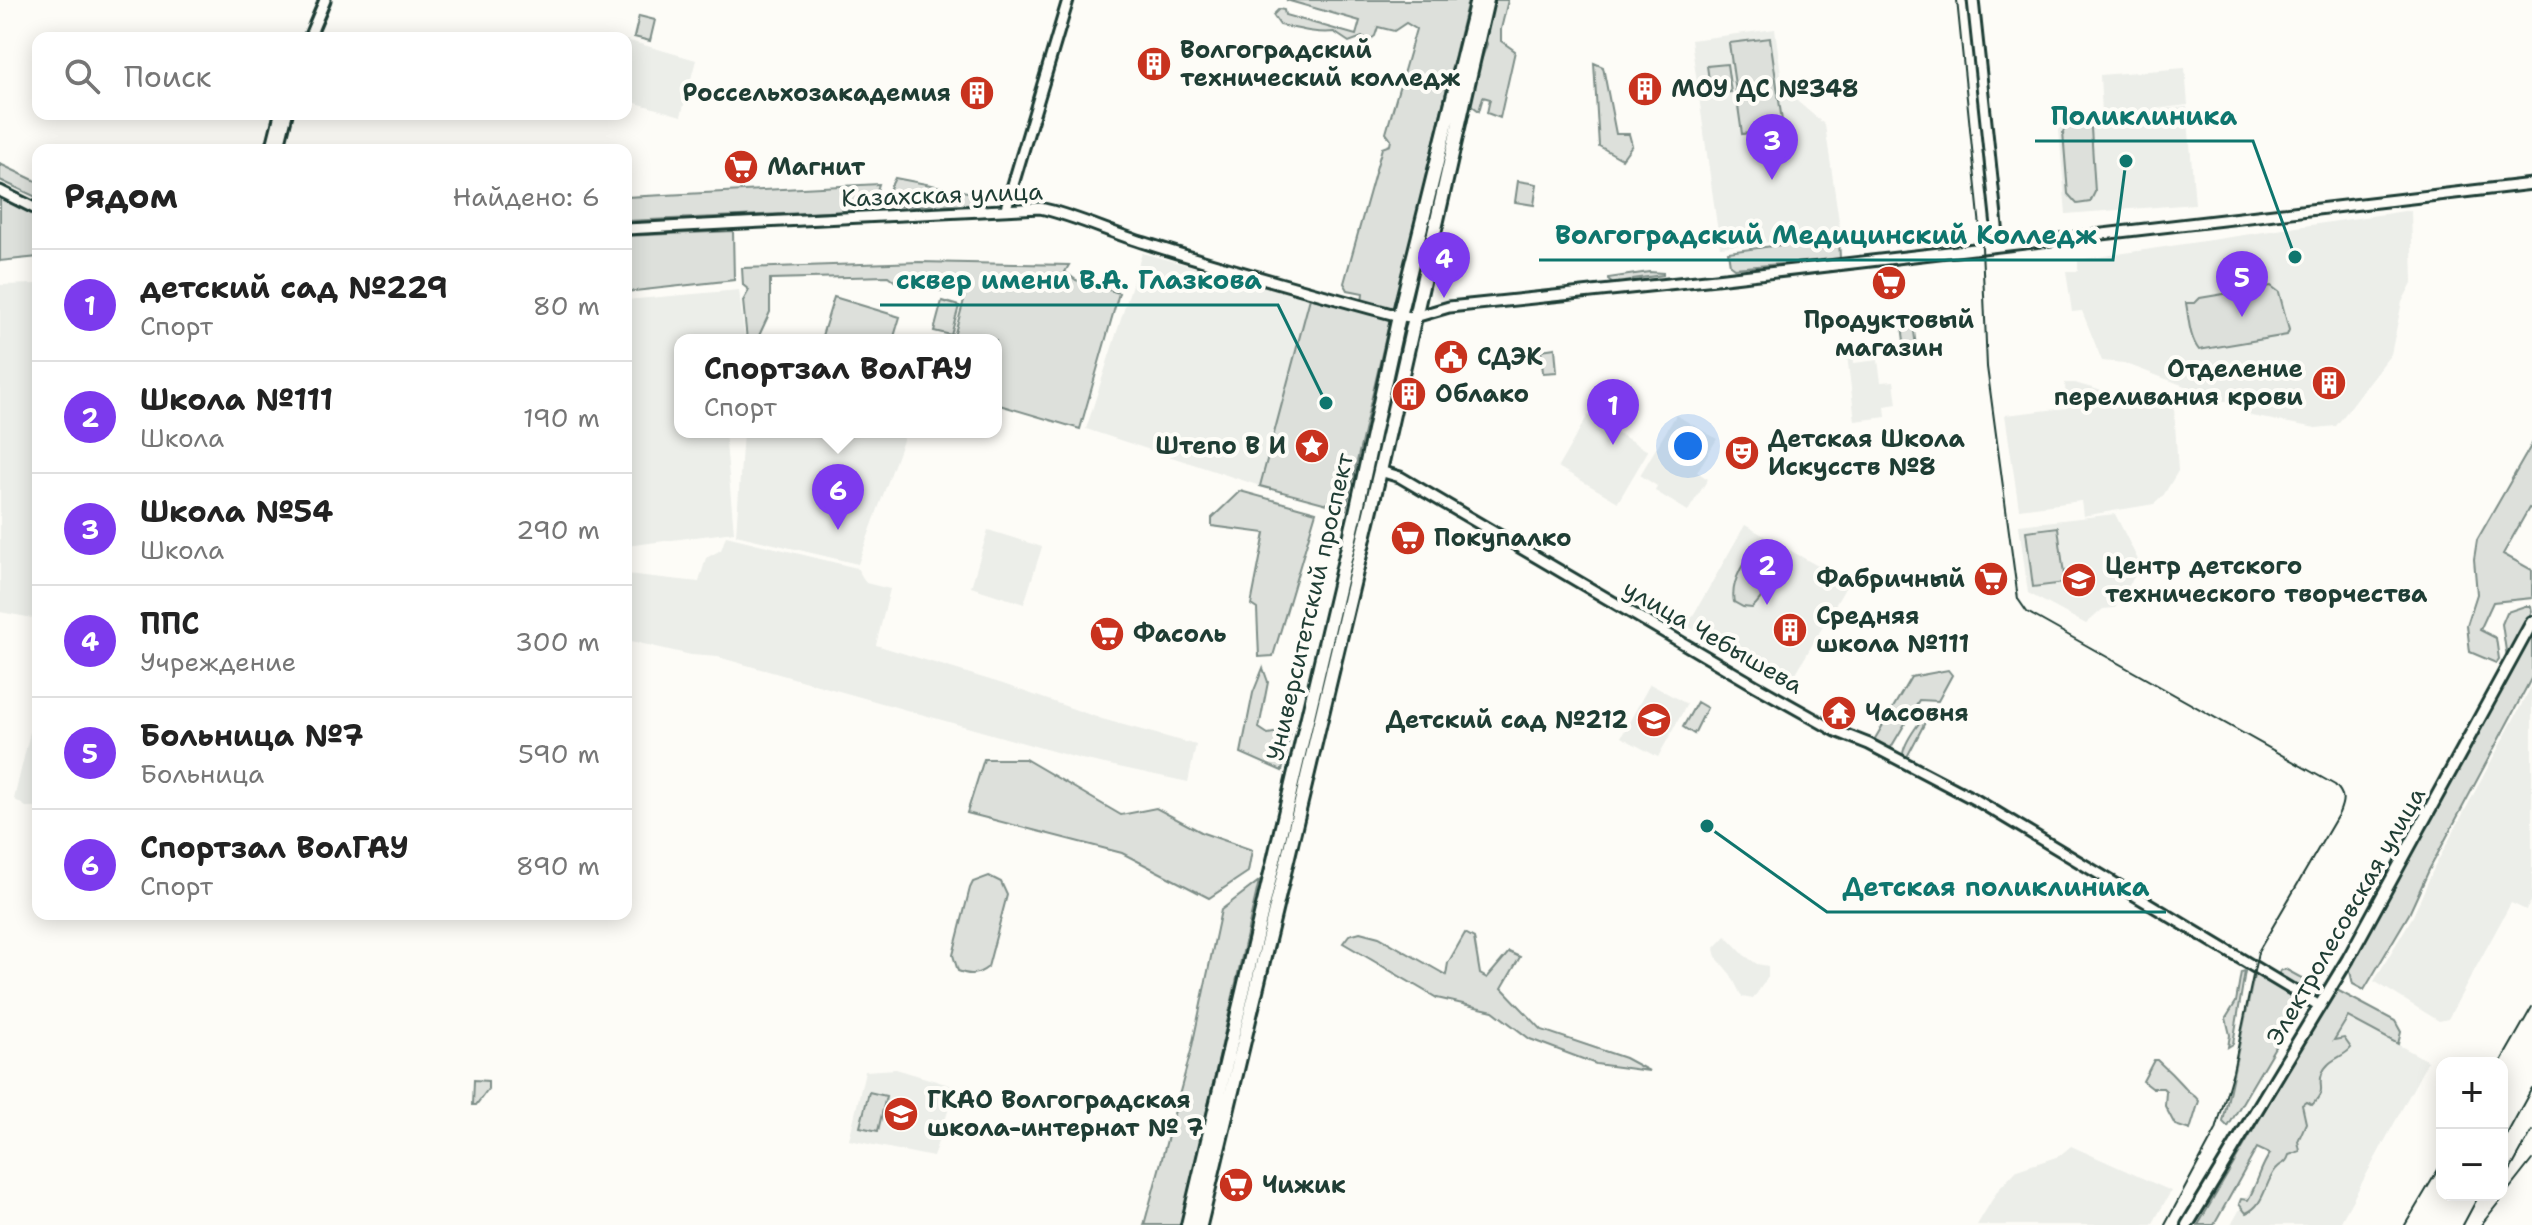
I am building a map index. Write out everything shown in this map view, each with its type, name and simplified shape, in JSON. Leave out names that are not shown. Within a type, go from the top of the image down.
[{"type":"highway","name":"Университетский проспект","points":[[1200,1225],[1332,639],[1399,316],[1477,0]]},
{"type":"highway","name":"Университетский проспект","points":[[1188,1225],[1332,639],[1380,471],[1487,0]]},
{"type":"main road","points":[[309,32],[323,0]]},
{"type":"main road","points":[[1006,208],[1068,0]]},
{"type":"main road","points":[[1973,0],[1999,245]]},
{"type":"main road","points":[[272,144],[278,120]]},
{"type":"main road","points":[[280,144],[286,120]]},
{"type":"main road","name":"Казахская улица","points":[[632,229],[1040,208],[1064,213],[1142,242],[1399,316],[1415,317],[1449,307],[2532,184]]},
{"type":"main road","points":[[0,191],[32,207]]},
{"type":"main road","name":"улица Чебышева","points":[[1380,471],[1400,477],[1805,714],[1976,800],[2318,1005]]},
{"type":"main road","name":"Электролесовская улица","points":[[2187,1225],[2348,959],[2532,622]]},
{"type":"shaded area","points":[[1286,0],[1468,0],[1394,309],[1387,311],[1362,304],[1363,293],[1348,290],[1344,283],[1382,148],[1390,145],[1391,140],[1386,133],[1416,29],[1406,23],[1394,31],[1378,27],[1371,39],[1362,37],[1349,42],[1334,32],[1314,32],[1280,25],[1273,15],[1279,9],[1284,10],[1285,15],[1356,35],[1360,21]]},
{"type":"shaded area","points":[[1495,0],[1508,0],[1501,41],[1515,51],[1500,118],[1487,113],[1490,99],[1483,97],[1479,111],[1470,104],[1468,97],[1487,44],[1485,37]]},
{"type":"shaded area","points":[[639,16],[655,20],[650,41],[634,37]]},
{"type":"shaded area","points":[[1775,29],[1783,89],[1825,125],[1841,235],[1720,247],[1691,40]]},
{"type":"shaded area","points":[[1770,38],[1783,128],[1742,134],[1729,43]]},
{"type":"shaded area","points":[[632,42],[696,60],[681,116],[632,102]]},
{"type":"shaded area","points":[[1594,63],[1603,67],[1616,134],[1629,134],[1632,145],[1622,159],[1599,146]]},
{"type":"shaded area","points":[[1727,64],[1731,92],[1711,94],[1707,66]]},
{"type":"shaded area","points":[[2185,68],[2188,105],[2147,110],[2187,107],[2195,204],[2066,214],[2058,118],[2102,114],[2100,75]]},
{"type":"shaded area","points":[[2077,121],[2091,128],[2095,192],[2090,202],[2077,204],[2068,194],[2063,132],[2066,126]]},
{"type":"shaded area","points":[[0,164],[32,179],[32,195],[0,180]]},
{"type":"shaded area","points":[[895,178],[978,194],[981,205],[887,206],[886,196]]},
{"type":"shaded area","points":[[1518,181],[1537,184],[1534,205],[1515,202]]},
{"type":"shaded area","points":[[879,184],[871,210],[632,221],[632,197]]},
{"type":"shaded area","points":[[0,195],[32,210],[32,258],[0,261]]},
{"type":"shaded area","points":[[2411,210],[2413,281],[2402,302],[2391,354],[2336,426],[2316,428],[2251,416],[2245,409],[2124,363],[2102,361],[2082,311],[2072,312],[2066,271],[2078,271],[2078,260]]},
{"type":"shaded area","points":[[733,231],[734,280],[632,291],[632,236]]},
{"type":"shaded area","points":[[1839,237],[1840,259],[1734,268],[1730,265],[1728,252]]},
{"type":"shaded area","points":[[1142,253],[1310,298],[1260,486],[1086,429]]},
{"type":"shaded area","points":[[919,262],[1069,265],[1065,272],[1076,280],[1119,293],[1080,429],[1002,406],[1002,334],[955,334],[966,293],[902,287],[888,276],[770,279],[770,312],[760,334],[746,334],[743,301],[749,290],[743,285],[742,268]]},
{"type":"shaded area","points":[[1649,272],[1663,275],[1613,284],[1608,280],[1608,278]]},
{"type":"shaded area","points":[[32,284],[32,618],[0,612],[0,285]]},
{"type":"shaded area","points":[[2271,286],[2279,292],[2289,330],[2287,335],[2199,350],[2191,334],[2186,303]]},
{"type":"shaded area","points":[[739,290],[744,334],[674,334],[674,438],[726,438],[734,532],[632,545],[632,299]]},
{"type":"shaded area","points":[[834,297],[900,317],[895,334],[823,334]]},
{"type":"shaded area","points":[[1310,298],[1390,319],[1346,509],[1260,486]]},
{"type":"shaded area","points":[[942,301],[959,306],[951,334],[934,331]]},
{"type":"shaded area","points":[[1913,323],[1916,347],[1905,349],[1902,325]]},
{"type":"shaded area","points":[[1555,348],[1557,372],[1543,373],[1541,350]]},
{"type":"shaded area","points":[[1853,354],[1854,363],[1878,360],[1881,382],[1894,381],[1897,404],[1885,406],[1886,417],[1855,421],[1847,355]]},
{"type":"shaded area","points":[[2065,383],[2109,393],[2173,392],[2178,471],[2163,496],[2154,504],[2083,516],[2081,501],[2019,509],[2005,415],[2066,408]]},
{"type":"shaded area","points":[[1588,415],[1648,451],[1618,502],[1558,467]]},
{"type":"shaded area","points":[[1676,415],[1717,439],[1697,472],[1708,479],[1688,511],[1655,491],[1657,486],[1640,475]]},
{"type":"shaded area","points":[[743,438],[904,438],[858,564],[736,535]]},
{"type":"shaded area","points":[[2532,444],[2532,509],[2529,508],[2503,554],[2532,570],[2532,598],[2493,602],[2480,630],[2496,638],[2499,659],[2496,663],[2470,652],[2467,625],[2477,594],[2474,559],[2477,540]]},
{"type":"shaded area","points":[[1240,491],[1316,512],[1273,656],[1259,657],[1257,609],[1251,605],[1265,533],[1212,526],[1212,518]]},
{"type":"shaded area","name":"Центр детского технического творчества","points":[[2115,514],[2141,566],[2115,608],[2103,609],[2086,624],[2028,593],[2019,525]]},
{"type":"shaded area","points":[[1745,525],[1848,583],[1789,685],[1687,626]]},
{"type":"shaded area","points":[[2058,527],[2065,583],[2033,587],[2026,531]]},
{"type":"shaded area","points":[[988,530],[1042,547],[1024,604],[971,587]]},
{"type":"shaded area","points":[[726,536],[857,568],[866,583],[890,589],[876,645],[1003,684],[1102,719],[1196,745],[1188,782],[1077,758],[718,657],[691,655],[632,641],[632,575],[699,582],[706,558],[721,550]]},
{"type":"shaded area","points":[[1762,546],[1778,554],[1778,568],[1756,604],[1752,608],[1743,607],[1734,602],[1734,587],[1745,562]]},
{"type":"shaded area","points":[[2531,606],[2532,611],[2507,658],[2502,624],[2507,612]]},
{"type":"shaded area","points":[[2532,631],[2532,677],[2429,870],[2409,914],[2364,990],[2353,984],[2349,967]]},
{"type":"shaded area","points":[[1263,668],[1268,682],[1259,728],[1268,734],[1291,730],[1282,771],[1241,753],[1253,693]]},
{"type":"shaded area","points":[[1948,670],[1952,675],[1938,701],[1919,700],[1890,749],[1869,744],[1911,677]]},
{"type":"shaded area","name":"Детский сад №212","points":[[1650,684],[1687,704],[1658,757],[1621,737]]},
{"type":"shaded area","points":[[2532,685],[2532,900],[2526,910],[2511,903],[2448,1019],[2439,1021],[2374,981],[2413,916],[2434,868]]},
{"type":"shaded area","points":[[1697,702],[1707,708],[1694,734],[1683,727]]},
{"type":"shaded area","points":[[1933,707],[1907,757],[1903,755],[1910,736]]},
{"type":"shaded area","points":[[32,724],[32,807],[26,807],[14,799]]},
{"type":"shaded area","points":[[984,759],[1025,759],[1121,815],[1156,808],[1203,833],[1252,850],[1248,872],[1209,898],[1122,853],[967,813]]},
{"type":"shaded area","points":[[989,876],[1001,882],[1007,895],[988,967],[974,974],[962,973],[958,971],[953,955],[970,888],[973,882]]},
{"type":"shaded area","points":[[1259,881],[1181,1225],[1144,1225],[1191,1051],[1221,910]]},
{"type":"shaded area","points":[[1360,932],[1379,937],[1446,975],[1448,963],[1465,933],[1474,938],[1480,974],[1487,978],[1509,952],[1520,957],[1502,988],[1542,1030],[1625,1058],[1649,1071],[1596,1064],[1530,1039],[1493,1011],[1437,998],[1343,943],[1349,935]]},
{"type":"shaded area","points":[[1726,936],[1744,955],[1757,964],[1768,966],[1768,977],[1753,999],[1742,997],[1731,975],[1716,957],[1714,949]]},
{"type":"shaded area","points":[[2285,969],[2307,981],[2304,987],[2283,981],[2278,976]]},
{"type":"shaded area","points":[[2245,971],[2233,1044],[2228,1047],[2230,1035],[2226,1018],[2236,1002],[2241,972]]},
{"type":"shaded area","points":[[2255,971],[2296,997],[2299,1006],[2228,1127],[2223,1122]]},
{"type":"shaded area","points":[[2335,989],[2395,1021],[2401,1032],[2398,1044],[2348,1017],[2334,1040],[2344,1038],[2351,1048],[2324,1069],[2321,1091],[2312,1105],[2306,1102],[2302,1105],[2306,1123],[2298,1141],[2300,1151],[2289,1155],[2276,1169],[2261,1200],[2246,1213],[2239,1204],[2241,1199],[2248,1200],[2270,1154],[2257,1148],[2214,1225],[2198,1225]]},
{"type":"shaded area","points":[[2348,1017],[2428,1061],[2339,1225],[2231,1225]]},
{"type":"shaded area","points":[[2154,1060],[2199,1101],[2190,1130],[2175,1125],[2165,1106],[2166,1091],[2152,1088],[2143,1081]]},
{"type":"shaded area","name":"ГКАО Волгоградская школа-интернат № 7","points":[[896,1069],[956,1087],[933,1157],[849,1140],[865,1071]]},
{"type":"shaded area","points":[[474,1080],[488,1081],[488,1089],[476,1105],[473,1105]]},
{"type":"shaded area","points":[[869,1092],[886,1096],[878,1131],[860,1127]]},
{"type":"shaded area","points":[[2071,1146],[2171,1191],[2152,1225],[1977,1225],[1998,1190],[2017,1170],[2059,1156]]},
{"type":"tram line","points":[[1957,0],[1982,247],[1987,367],[2018,599],[2027,612],[2335,785],[2343,798],[2339,813],[2258,952],[2233,1071],[2216,1130],[2165,1225]]},
{"type":"railway","points":[[2503,1057],[2532,1007]]},
{"type":"railway","points":[[2508,1132],[2532,1088]]},
{"type":"railway","points":[[2508,1174],[2532,1131]]},
{"type":"railway","points":[[2481,1225],[2532,1160]]},
{"type":"railway","points":[[2405,1225],[2436,1173]]},
{"type":"railway","points":[[2463,1225],[2476,1201]]},
{"type":"place","name":"Волгоградский технический колледж","points":[[1154,64]]},
{"type":"place","name":"МОУ ДС №348","points":[[1645,89]]},
{"type":"place","name":"Россельхозакадемия","points":[[977,93]]},
{"type":"place","name":"Волгоградский Медицинский Колледж","points":[[2126,161]]},
{"type":"place","name":"Магнит","points":[[741,167]]},
{"type":"place","name":"Школа №54","points":[[1772,180]]},
{"type":"place","name":"Поликлиника","points":[[2295,257]]},
{"type":"place","name":"Продуктовый магазин","points":[[1889,283]]},
{"type":"place","name":"ППС","points":[[1444,298]]},
{"type":"place","name":"Больница №7","points":[[2242,317]]},
{"type":"place","name":"СДЭК","points":[[1451,357]]},
{"type":"place","name":"Отделение переливания крови","points":[[2329,383]]},
{"type":"place","name":"Облако","points":[[1409,394]]},
{"type":"place","name":"сквер имени В.А. Глазкова","points":[[1326,403]]},
{"type":"place","name":"детский сад №229","points":[[1613,445]]},
{"type":"place","name":"Штепо В И","points":[[1312,446]]},
{"type":"place","name":"Детская Школа Искусств №8","points":[[1742,453]]},
{"type":"place","name":"Спортзал ВолГАУ","points":[[838,530]]},
{"type":"place","name":"Покупалко","points":[[1408,538]]},
{"type":"place","name":"Фабричный","points":[[1991,579]]},
{"type":"place","name":"Центр детского технического творчества","points":[[2079,580]]},
{"type":"place","name":"Школа №111","points":[[1767,605]]},
{"type":"place","name":"Средняя школа №111","points":[[1790,630]]},
{"type":"place","name":"Фасоль","points":[[1107,634]]},
{"type":"place","name":"Часовня","points":[[1839,713]]},
{"type":"place","name":"Детский сад №212","points":[[1654,720]]},
{"type":"place","name":"Детская поликлиника","points":[[1707,826]]},
{"type":"place","name":"ГКАО Волгоградская школа-интернат № 7","points":[[901,1114]]},
{"type":"place","name":"Чижик","points":[[1236,1185]]}]
